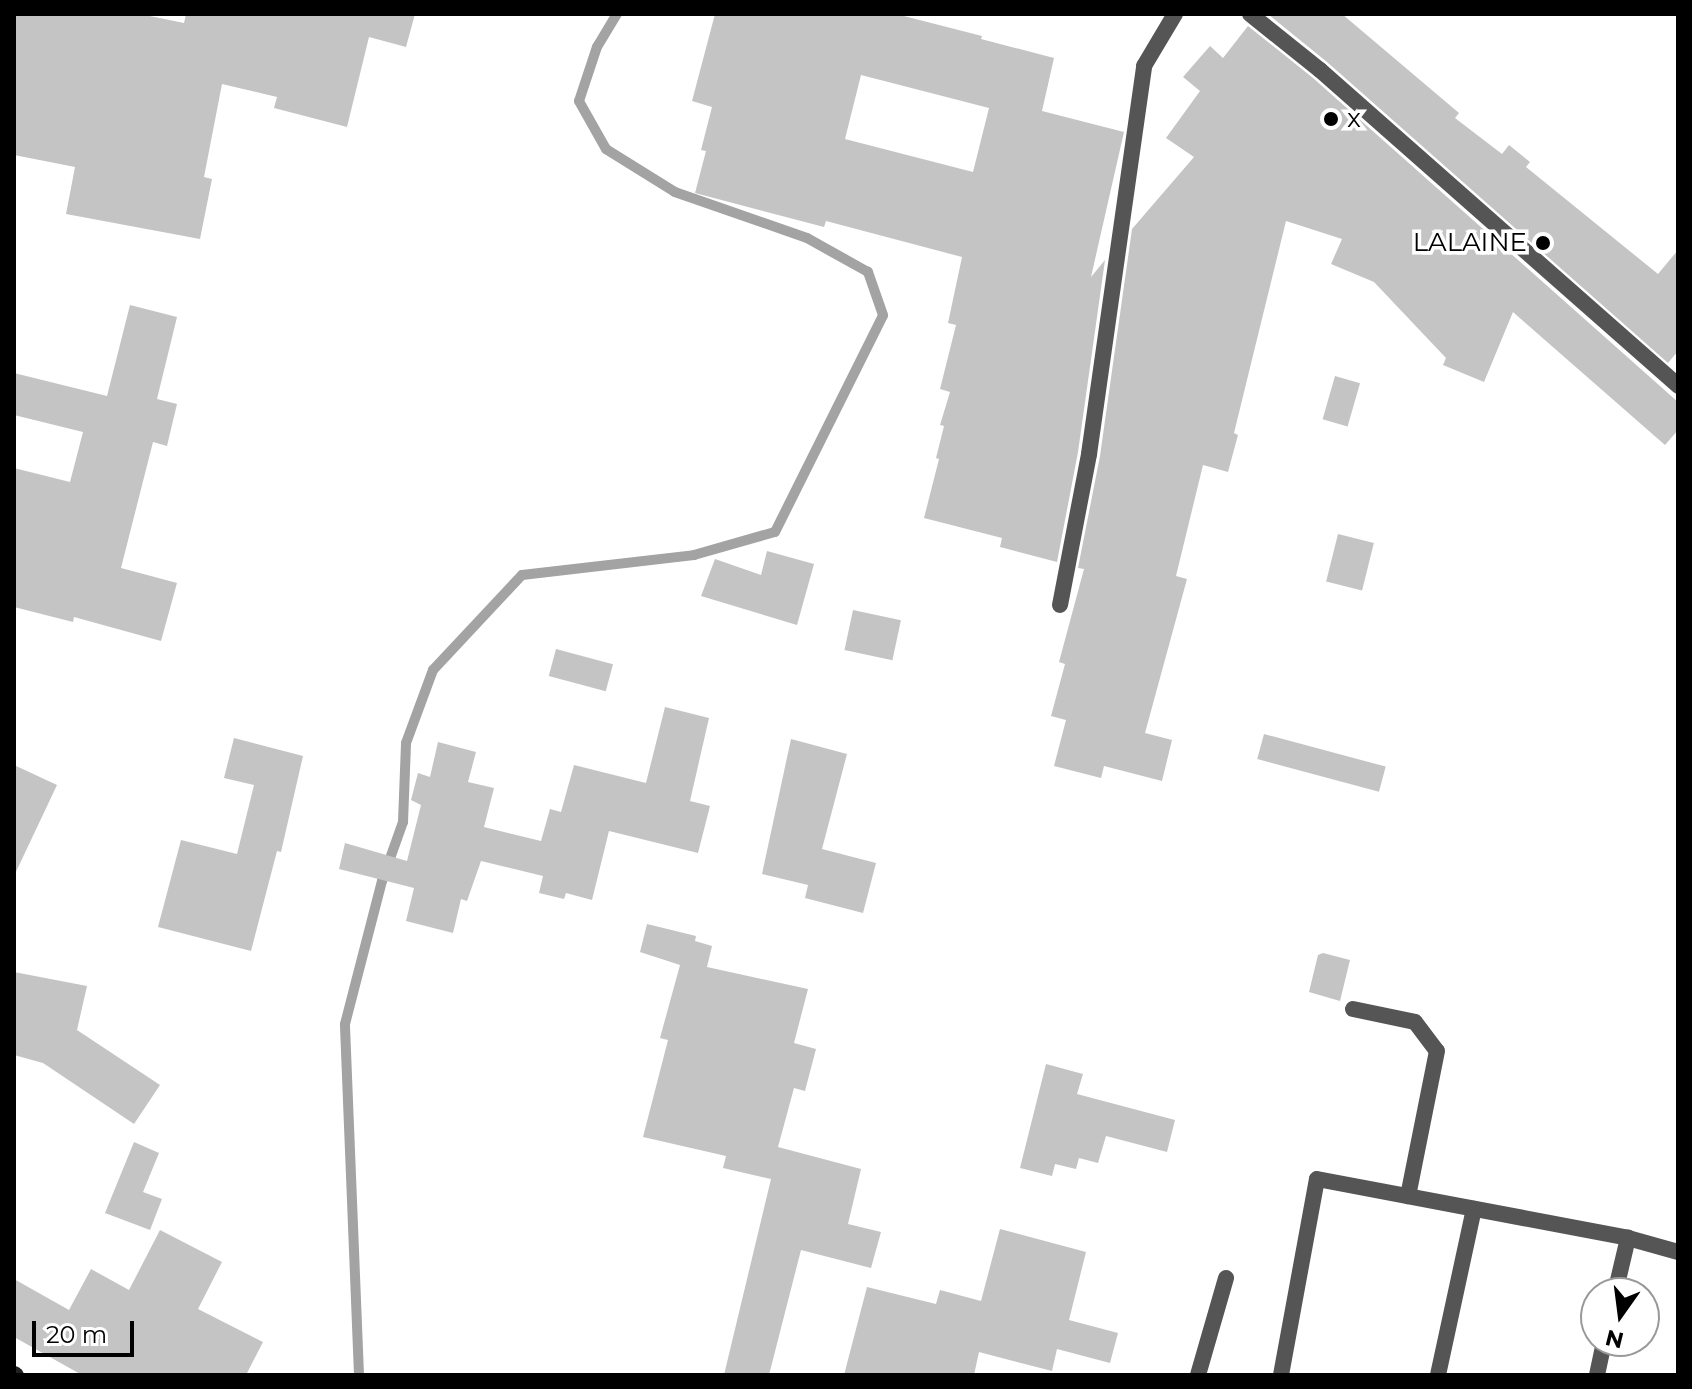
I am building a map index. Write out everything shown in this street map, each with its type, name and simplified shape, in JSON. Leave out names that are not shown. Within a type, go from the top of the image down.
[{"type":"street","points":[[1060,605],[1089,454],[1144,66],[1175,14]]},
{"type":"street","points":[[1250,14],[1320,70],[1678,386]]},
{"type":"street","points":[[1353,1009],[1415,1022],[1437,1051],[1408,1196]]},
{"type":"street","points":[[1281,1375],[1317,1179],[1628,1238],[1678,1252]]},
{"type":"street","points":[[1438,1375],[1474,1209]]},
{"type":"street","points":[[1619,1277],[1628,1238]]},
{"type":"street","points":[[1199,1375],[1226,1278]]},
{"type":"building","points":[[14,14],[140,14],[184,23],[186,14],[415,14],[406,47],[369,37],[347,127],[274,108],[277,97],[222,84],[204,177],[212,179],[200,239],[66,214],[75,167],[14,155]]},
{"type":"building","points":[[715,14],[896,14],[1054,58],[1042,111],[1124,132],[1091,277],[1105,260],[1078,452],[1057,562],[1000,547],[1002,538],[924,518],[939,459],[936,458],[944,426],[940,425],[950,392],[940,389],[956,325],[948,323],[962,257],[826,221],[824,227],[695,193],[706,151],[701,150],[712,107],[692,101]],"holes":[[[861,75],[989,108],[973,172],[845,139]]]},
{"type":"building","points":[[1268,14],[1342,14],[1459,113],[1455,118],[1502,154],[1509,145],[1530,162],[1526,167],[1658,274],[1678,250],[1678,351],[1668,363],[1327,62]]},
{"type":"building","points":[[1248,26],[1313,78],[1678,402],[1678,430],[1665,445],[1513,312],[1484,382],[1443,365],[1446,358],[1374,282],[1331,264],[1342,239],[1286,221],[1234,433],[1238,435],[1228,472],[1203,465],[1176,576],[1187,579],[1145,733],[1172,740],[1162,781],[1104,766],[1101,778],[1054,766],[1066,720],[1051,716],[1065,664],[1059,662],[1084,569],[1078,568],[1100,456],[1132,229],[1194,157],[1166,138],[1200,91],[1183,77],[1210,46],[1223,58]]},
{"type":"building","points":[[130,305],[177,317],[157,399],[177,404],[167,446],[153,442],[121,568],[177,583],[161,641],[74,617],[73,622],[14,607],[14,468],[70,482],[83,432],[14,415],[14,373],[107,396]]},
{"type":"building","points":[[1335,376],[1360,383],[1348,426],[1323,419]]},
{"type":"building","points":[[1338,534],[1374,543],[1362,590],[1326,582]]},
{"type":"building","points":[[767,551],[814,564],[797,625],[701,596],[715,559],[761,575]]},
{"type":"building","points":[[853,610],[901,620],[892,660],[844,650]]},
{"type":"building","points":[[556,649],[613,664],[606,691],[549,676]]},
{"type":"building","points":[[665,707],[709,718],[690,801],[710,806],[698,853],[609,831],[592,900],[566,893],[564,899],[539,893],[543,876],[481,861],[467,901],[461,899],[453,933],[406,921],[414,888],[339,869],[345,843],[407,861],[421,805],[411,800],[418,773],[430,777],[438,742],[476,752],[468,782],[494,788],[484,827],[541,841],[550,809],[561,812],[574,765],[646,783]]},
{"type":"building","points":[[1264,734],[1386,767],[1379,792],[1257,759]]},
{"type":"building","points":[[234,738],[303,756],[281,852],[277,851],[251,951],[158,927],[181,840],[237,854],[254,785],[224,778]]},
{"type":"building","points":[[791,739],[847,754],[822,849],[876,863],[863,913],[805,898],[808,885],[762,874]]},
{"type":"building","points":[[14,765],[57,785],[14,876]]},
{"type":"building","points":[[647,924],[696,936],[695,941],[712,946],[707,967],[808,989],[794,1043],[816,1049],[805,1091],[794,1088],[778,1147],[861,1169],[848,1224],[881,1232],[871,1268],[801,1250],[769,1375],[724,1375],[771,1179],[723,1168],[726,1156],[643,1137],[668,1040],[660,1038],[680,965],[640,952]]},
{"type":"building","points":[[1323,953],[1350,960],[1340,1001],[1309,992],[1318,955]]},
{"type":"building","points":[[14,972],[87,986],[77,1030],[160,1085],[134,1124],[43,1063],[14,1055]]},
{"type":"building","points":[[1046,1064],[1083,1074],[1077,1094],[1175,1120],[1167,1152],[1106,1136],[1098,1163],[1079,1158],[1076,1169],[1055,1164],[1052,1176],[1020,1168]]},
{"type":"building","points":[[134,1142],[159,1153],[143,1192],[162,1199],[150,1230],[105,1213]]},
{"type":"building","points":[[1000,1229],[1086,1252],[1069,1320],[1118,1333],[1110,1363],[1057,1349],[1052,1371],[979,1352],[974,1375],[844,1375],[867,1287],[936,1304],[940,1290],[981,1301]]},
{"type":"building","points":[[160,1230],[222,1262],[198,1309],[263,1342],[246,1375],[82,1375],[14,1337],[14,1279],[69,1310],[91,1269],[129,1290]]},
{"type":"waterway","points":[[359,1375],[345,1024],[382,881],[403,822],[406,743],[433,670],[522,575],[694,555],[775,532],[883,315],[868,272],[807,238],[675,192],[606,149],[579,101],[597,47],[617,14]]},
{"type":"place","name":"x","points":[[1331,119]]},
{"type":"place","name":"LALAINE","points":[[1543,243]]}]
